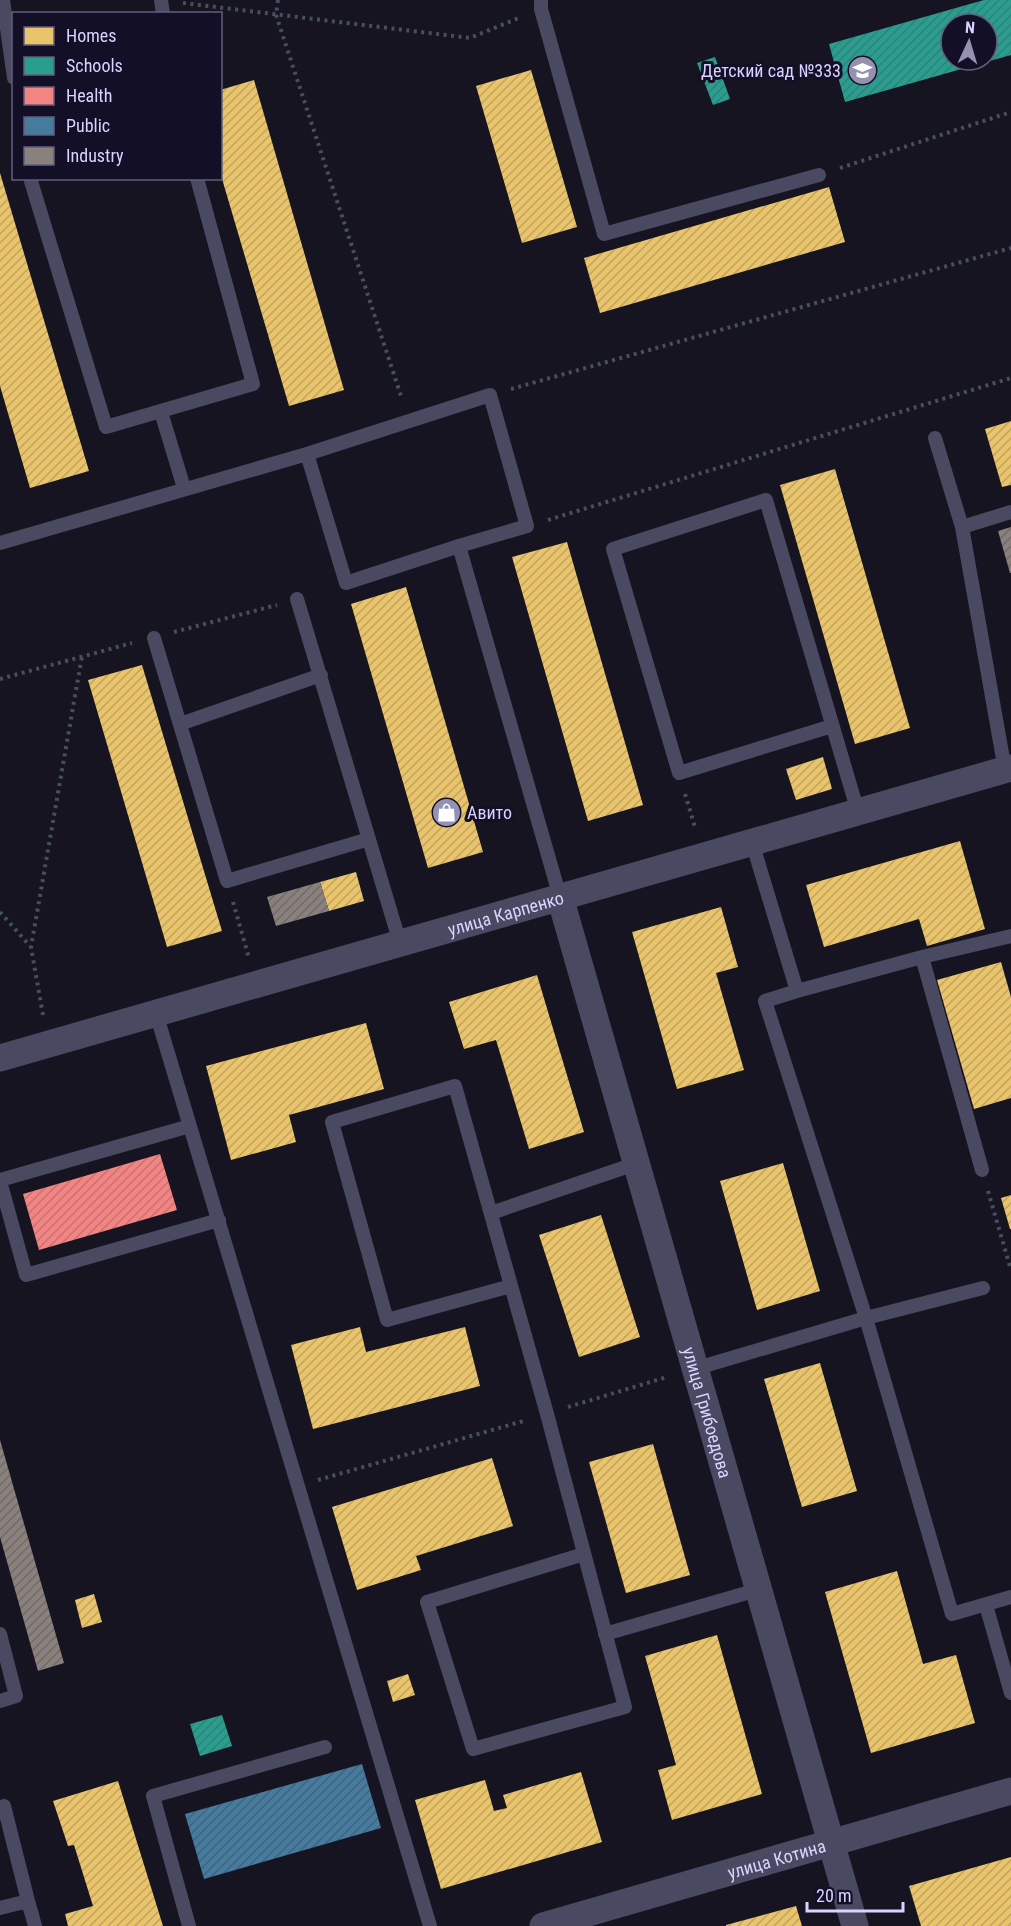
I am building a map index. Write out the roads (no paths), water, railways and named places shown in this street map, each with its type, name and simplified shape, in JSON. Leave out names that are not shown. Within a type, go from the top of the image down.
[{"type":"street","name":"улица Карпенко","points":[[0,1058],[1008,769]]},
{"type":"street","name":"улица Грибоедова","points":[[560,897],[855,1926]]},
{"type":"street","name":"улица Котина","points":[[543,1926],[1011,1791]]},
{"type":"lane","points":[[3,0],[12,64]]},
{"type":"lane","points":[[541,5],[604,234],[819,175]]},
{"type":"lane","points":[[31,180],[106,428],[253,384],[198,180]]},
{"type":"lane","points":[[0,543],[307,454],[490,395],[527,526],[346,582],[307,454]]},
{"type":"lane","points":[[161,412],[184,488]]},
{"type":"lane","points":[[935,438],[962,527],[1008,769]]},
{"type":"lane","points":[[832,726],[679,773],[613,549],[766,500],[858,812]]},
{"type":"lane","points":[[962,527],[1011,512]]},
{"type":"lane","points":[[459,546],[560,897]]},
{"type":"lane","points":[[297,599],[400,943]]},
{"type":"lane","points":[[154,638],[227,881],[369,839]]},
{"type":"lane","points":[[180,724],[321,675]]},
{"type":"lane","points":[[752,842],[797,991]]},
{"type":"lane","points":[[1011,936],[922,957],[765,1001],[866,1318],[952,1614],[1011,1597]]},
{"type":"lane","points":[[922,957],[982,1170]]},
{"type":"lane","points":[[156,1013],[430,1926]]},
{"type":"lane","points":[[512,1286],[387,1320],[332,1122],[455,1086],[512,1286],[547,1414],[625,1707],[473,1749],[427,1602],[584,1554]]},
{"type":"lane","points":[[190,1126],[0,1181],[26,1275],[219,1221]]},
{"type":"lane","points":[[491,1214],[635,1164]]},
{"type":"lane","points":[[694,1369],[866,1318],[983,1288]]},
{"type":"lane","points":[[605,1634],[757,1590]]},
{"type":"lane","points":[[986,1605],[1011,1693]]},
{"type":"lane","points":[[0,1634],[16,1696],[0,1701]]},
{"type":"lane","points":[[189,1926],[153,1796],[325,1747]]},
{"type":"lane","points":[[4,1806],[35,1926]]},
{"type":"lane","points":[[0,1908],[28,1901]]},
{"type":"place","name":"Детский сад №333","points":[[862,70]]},
{"type":"place","name":"Авито","points":[[446,812]]}]
